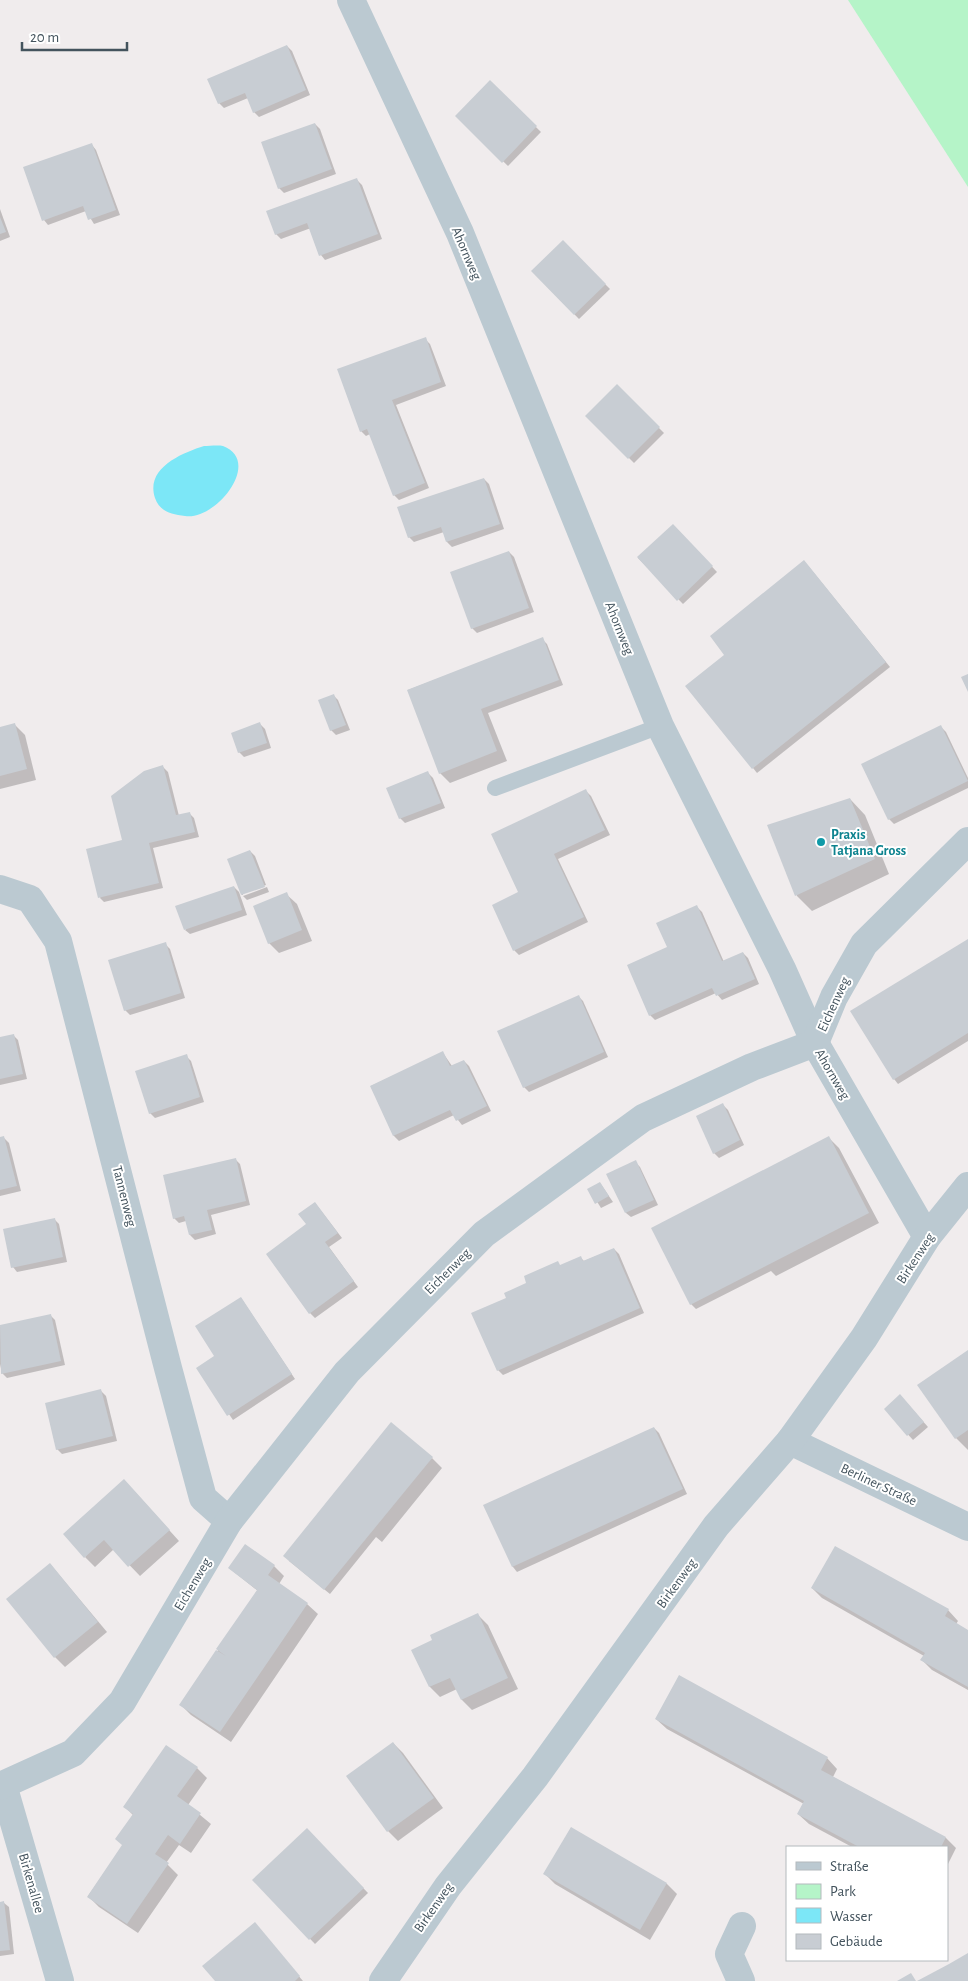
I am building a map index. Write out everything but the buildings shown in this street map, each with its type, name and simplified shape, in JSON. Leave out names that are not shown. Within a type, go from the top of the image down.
[{"type":"street","name":"Ahornweg","points":[[351,0],[460,233],[660,726],[782,969],[815,1043],[927,1237]]},
{"type":"street","name":"Eichenweg","points":[[2,1786],[72,1753],[122,1702],[229,1521],[347,1372],[484,1234],[643,1118],[752,1066],[815,1043],[834,997],[864,944],[968,841]]},
{"type":"street","name":"Tannenweg","points":[[0,889],[30,899],[58,941],[203,1498],[229,1521]]},
{"type":"street","name":"Birkenweg","points":[[383,1981],[448,1886],[535,1777],[716,1526],[790,1441],[864,1338],[927,1237],[968,1186]]},
{"type":"street","name":"Berliner Straße","points":[[790,1441],[968,1527]]},
{"type":"street","name":"Birkenallee","points":[[2,1786],[60,1981]]},
{"type":"street","points":[[741,1981],[729,1954],[742,1926]]},
{"type":"lane","points":[[495,788],[660,726]]},
{"type":"green space","points":[[848,0],[968,0],[968,187]]},
{"type":"water","points":[[204,446],[223,446],[234,454],[238,464],[237,476],[231,489],[210,509],[197,515],[185,516],[163,509],[157,503],[153,487],[155,478],[160,470],[176,458]]},
{"type":"place","name":"Praxis Tatjana Gross","points":[[821,842]]}]
